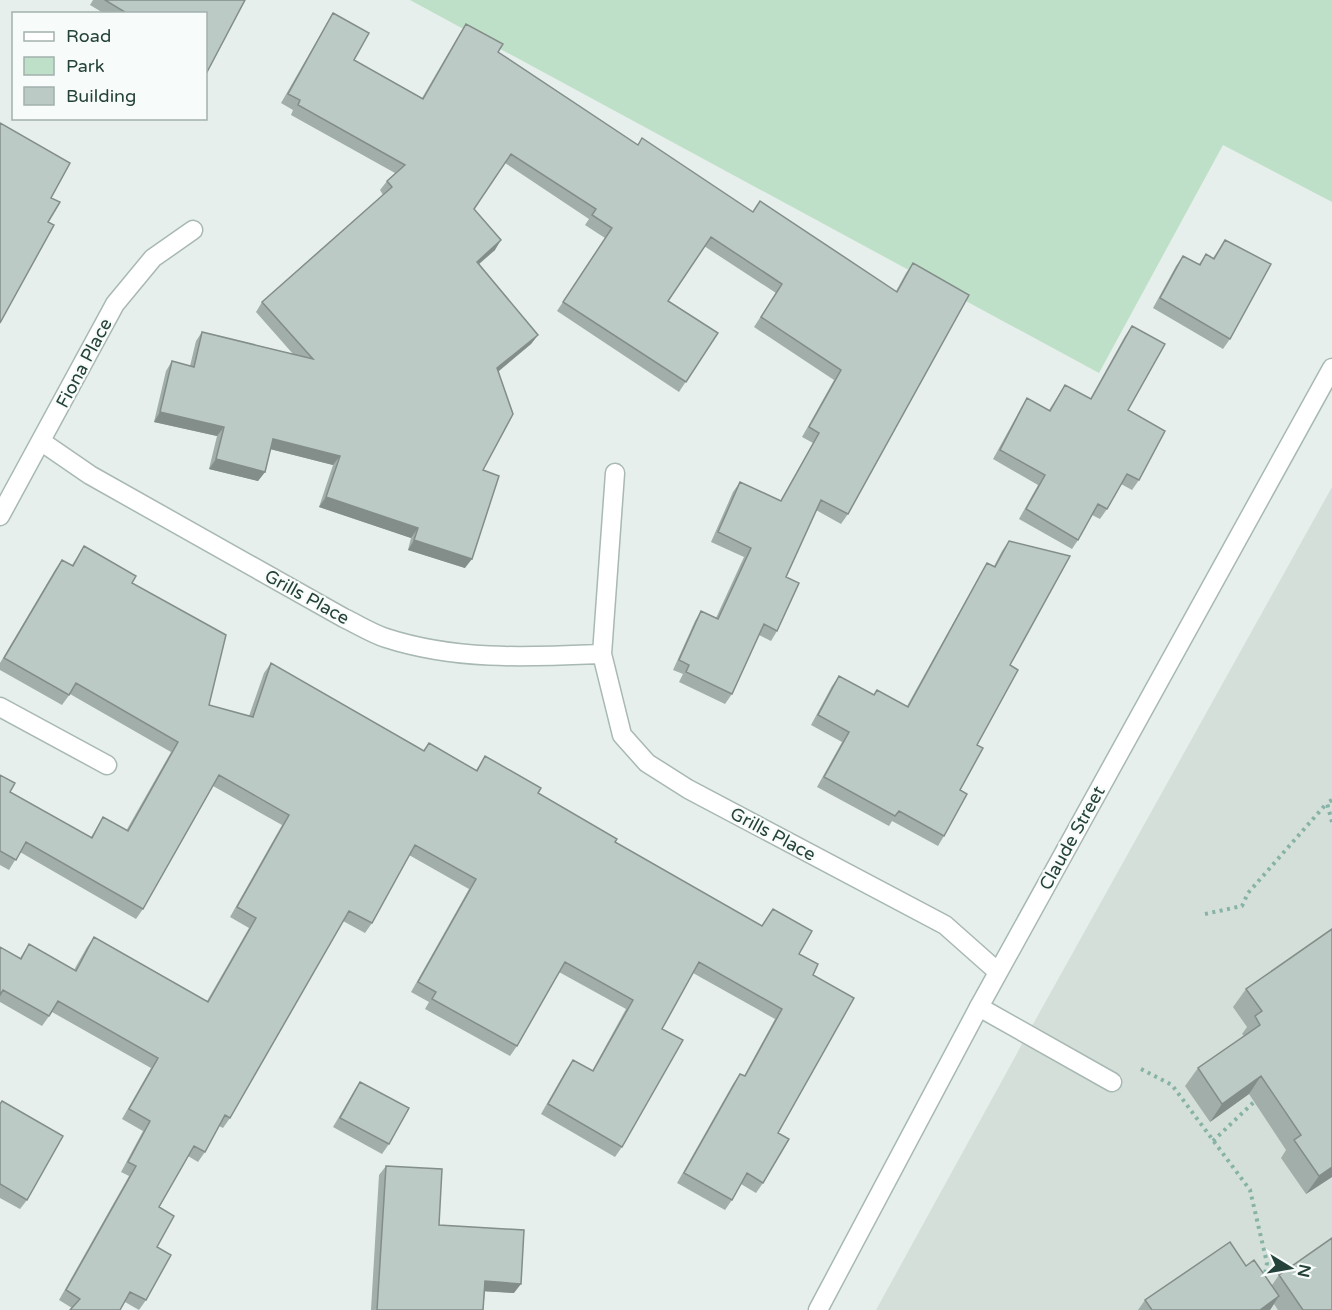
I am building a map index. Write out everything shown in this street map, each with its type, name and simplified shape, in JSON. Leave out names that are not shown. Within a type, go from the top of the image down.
[{"type":"street","name":"Fiona Place","points":[[0,516],[115,304],[153,258],[192,230]]},
{"type":"street","name":"Claude Street","points":[[818,1310],[998,972],[1332,368]]},
{"type":"street","name":"Grills Place","points":[[42,442],[90,475],[344,618],[385,637],[434,649],[483,657],[602,654]]},
{"type":"street","name":"Grills Place","points":[[615,473],[606,571],[602,654],[622,735],[647,763],[688,789],[945,925],[998,972]]},
{"type":"street","points":[[0,706],[108,765]]},
{"type":"street","points":[[979,1008],[1112,1082]]},
{"type":"path","points":[[1204,914],[1242,906],[1248,893],[1332,800]]},
{"type":"path","points":[[1327,803],[1332,822]]},
{"type":"path","points":[[1134,1065],[1172,1085],[1250,1190],[1267,1263],[1262,1289]]},
{"type":"path","points":[[1213,1141],[1262,1095]]},
{"type":"shaded area","points":[[1332,487],[1332,1310],[876,1310],[1027,1035]]},
{"type":"green space","points":[[410,0],[1332,0],[1332,202],[1223,145],[1099,373]]},
{"type":"building","points":[[105,0],[245,0],[207,72],[207,12],[125,12]]},
{"type":"building","points":[[333,13],[369,33],[354,60],[423,99],[466,24],[503,44],[498,52],[638,145],[642,138],[753,212],[760,201],[897,292],[913,263],[969,295],[848,514],[821,500],[786,577],[799,583],[777,631],[764,624],[732,694],[686,672],[689,665],[679,660],[701,611],[718,619],[751,548],[718,532],[740,482],[781,501],[819,433],[809,427],[841,370],[761,317],[782,284],[711,237],[668,301],[718,333],[686,382],[563,302],[612,228],[592,215],[596,209],[511,154],[474,209],[501,240],[477,262],[538,335],[497,368],[513,414],[483,470],[499,476],[472,559],[414,540],[418,528],[326,497],[340,456],[273,439],[265,472],[216,459],[224,427],[160,412],[172,361],[194,367],[202,332],[313,359],[262,302],[392,187],[387,181],[405,165],[298,105],[300,100],[288,94]]},
{"type":"building","points":[[0,123],[70,163],[51,198],[60,202],[48,222],[54,225],[0,323]]},
{"type":"building","points":[[1225,240],[1271,264],[1230,339],[1160,298],[1183,256],[1200,265],[1206,254],[1214,259]]},
{"type":"building","points":[[1132,326],[1165,344],[1128,410],[1165,431],[1139,480],[1127,474],[1107,509],[1098,504],[1078,540],[1026,509],[1045,475],[1000,450],[1027,398],[1050,411],[1065,385],[1091,399]]},
{"type":"building","points":[[1009,541],[1070,556],[1010,665],[1018,670],[977,745],[983,748],[960,790],[967,794],[944,836],[899,811],[895,816],[824,777],[849,732],[818,715],[839,676],[874,695],[877,690],[908,707],[987,563],[995,567]]},
{"type":"building","points":[[84,546],[136,576],[132,583],[226,635],[209,705],[253,717],[271,663],[424,751],[429,743],[477,771],[485,756],[541,788],[538,793],[617,839],[615,842],[762,926],[773,909],[812,931],[799,954],[818,964],[813,975],[854,998],[778,1133],[789,1139],[763,1183],[747,1173],[732,1200],[684,1173],[740,1074],[745,1076],[782,1009],[699,962],[662,1029],[683,1040],[622,1147],[548,1104],[573,1060],[593,1071],[633,1000],[565,962],[517,1046],[432,999],[436,992],[418,982],[476,879],[415,845],[372,923],[349,911],[230,1118],[225,1115],[205,1152],[194,1146],[159,1207],[174,1216],[157,1247],[171,1255],[146,1300],[130,1292],[120,1310],[70,1310],[80,1299],[66,1290],[136,1166],[128,1162],[150,1121],[129,1109],[158,1058],[58,1001],[49,1016],[3,990],[0,995],[0,947],[21,959],[29,944],[76,971],[94,937],[208,1002],[256,918],[237,907],[289,815],[219,775],[143,909],[26,842],[16,860],[0,851],[0,775],[15,783],[10,792],[92,838],[103,817],[128,831],[178,742],[76,683],[69,695],[4,658],[62,560],[73,566]]},
{"type":"building","points":[[1332,929],[1332,1167],[1319,1176],[1294,1140],[1301,1135],[1261,1076],[1222,1104],[1198,1068],[1260,1025],[1255,1016],[1262,1011],[1246,989]]},
{"type":"building","points":[[360,1082],[409,1108],[389,1144],[340,1118]]},
{"type":"building","points":[[2,1101],[63,1136],[27,1200],[0,1184],[0,1104]]},
{"type":"building","points":[[386,1166],[442,1169],[439,1225],[524,1230],[521,1284],[485,1281],[483,1310],[377,1310]]},
{"type":"building","points":[[1332,1238],[1332,1310],[1303,1310],[1279,1275]]},
{"type":"building","points":[[1230,1242],[1246,1266],[1254,1260],[1279,1296],[1260,1310],[1152,1310],[1145,1300]]}]
